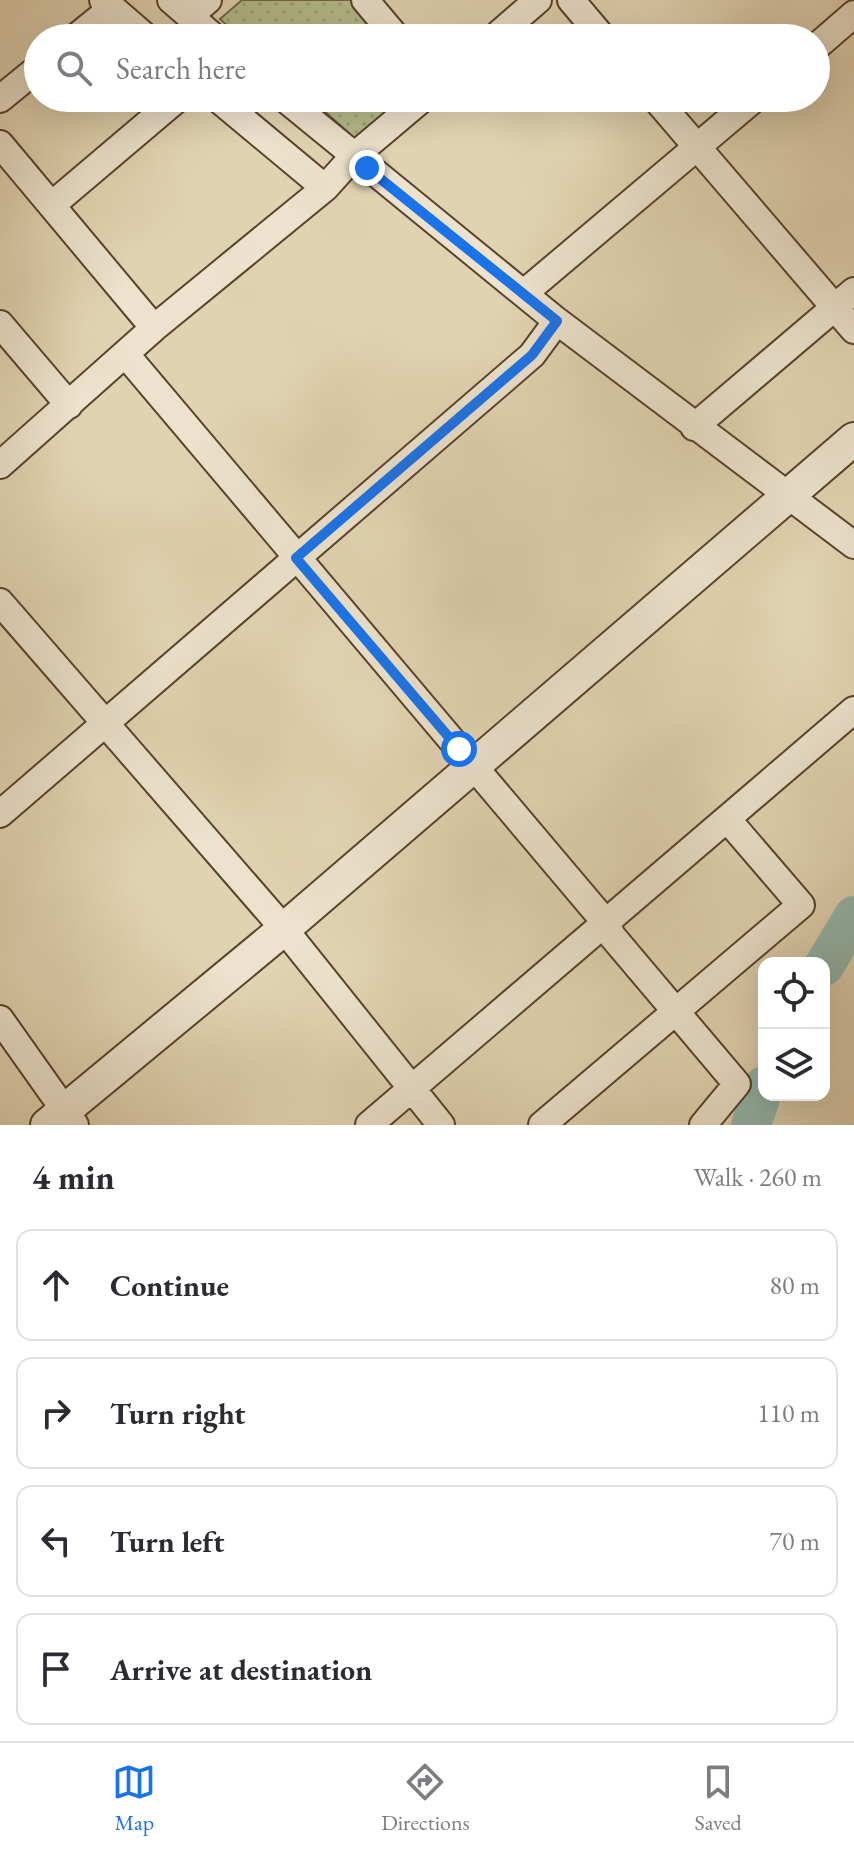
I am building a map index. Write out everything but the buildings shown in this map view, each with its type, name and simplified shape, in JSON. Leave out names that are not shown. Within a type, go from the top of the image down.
[{"type":"street","points":[[365,0],[385,24]]},
{"type":"street","points":[[510,24],[538,0]]},
{"type":"street","points":[[571,0],[591,24]]},
{"type":"street","points":[[88,24],[107,4],[131,24]]},
{"type":"street","points":[[190,5],[204,24]]},
{"type":"street","points":[[830,35],[854,14]]},
{"type":"street","points":[[0,99],[24,79]]},
{"type":"street","points":[[53,204],[161,112]]},
{"type":"street","points":[[234,112],[325,188]]},
{"type":"street","points":[[300,112],[557,321],[854,545]]},
{"type":"street","points":[[0,465],[127,356],[154,328],[325,188],[353,157],[406,112]]},
{"type":"street","points":[[667,112],[844,299],[854,330]]},
{"type":"street","points":[[524,293],[738,112]]},
{"type":"street","points":[[0,144],[154,328]]},
{"type":"street","points":[[694,427],[844,299]]},
{"type":"street","points":[[0,814],[532,355],[557,321]]},
{"type":"street","points":[[0,324],[69,405]]},
{"type":"street","points":[[127,356],[606,923],[612,936],[737,1084],[703,1125]]},
{"type":"street","points":[[0,1019],[62,1120],[471,764],[854,439]]},
{"type":"street","points":[[0,602],[284,929],[441,1125]]},
{"type":"street","points":[[369,1125],[854,710]]},
{"type":"street","points":[[542,1125],[801,905],[728,820]]},
{"type":"green space","points":[[242,0],[351,0],[371,24],[226,24],[220,19]]},
{"type":"green space","points":[[326,112],[394,112],[360,143]]},
{"type":"waterway","points":[[829,957],[854,916]]},
{"type":"waterway","points":[[751,1125],[759,1101]]},
{"type":"route","points":[[367,168],[557,321],[532,355],[296,558],[459,749]]}]
